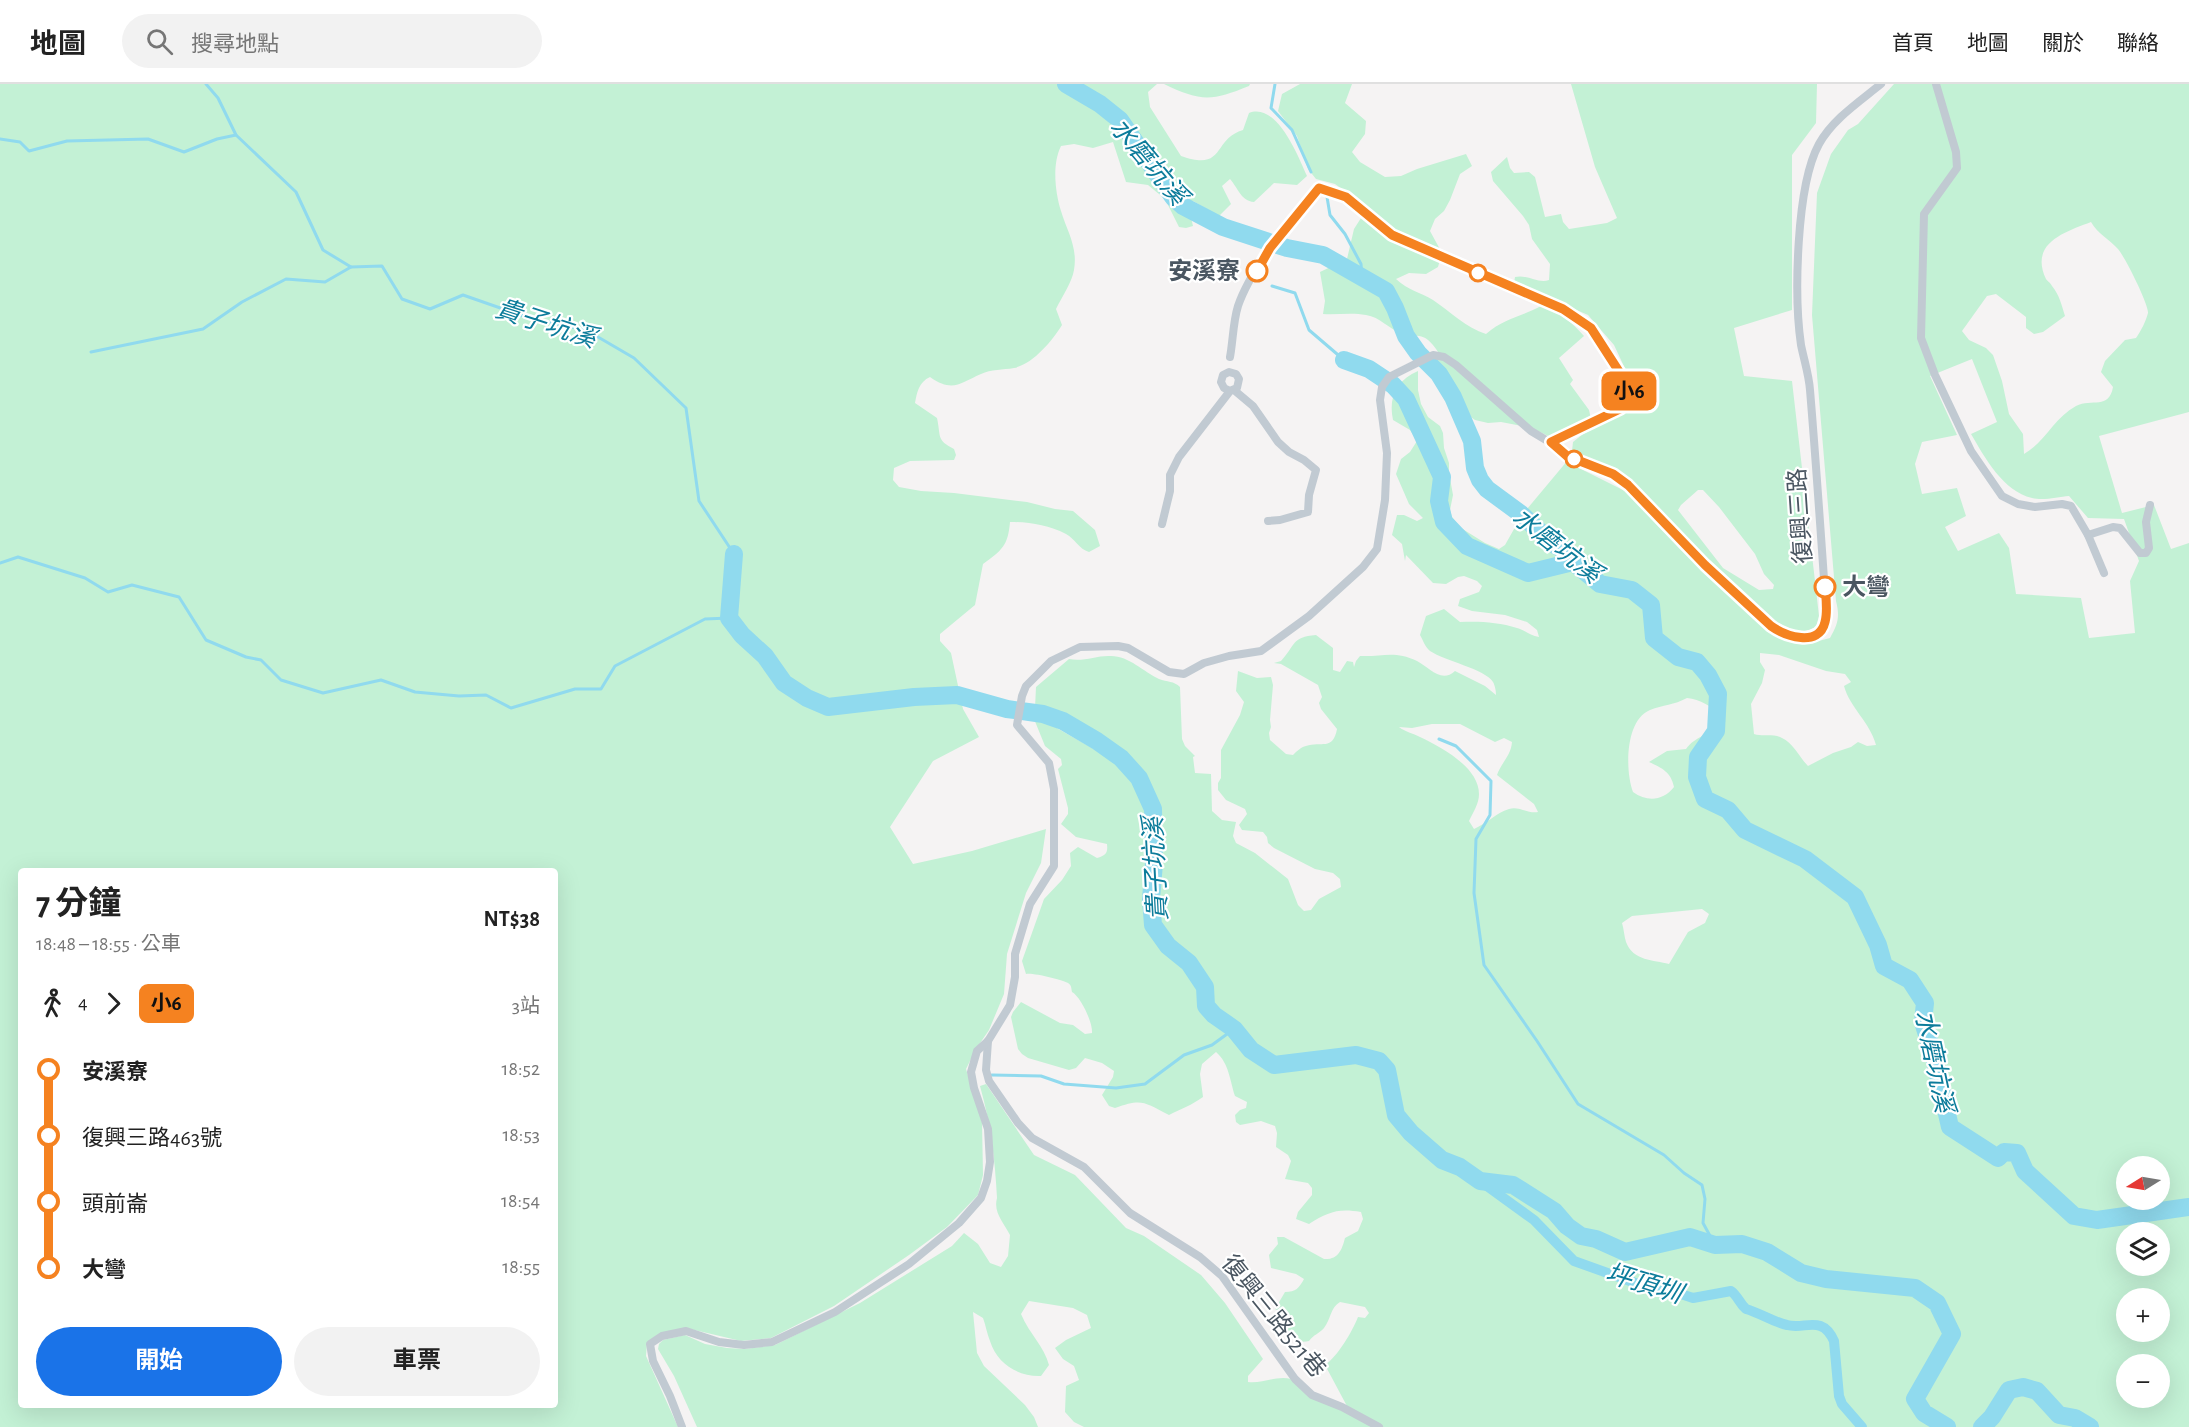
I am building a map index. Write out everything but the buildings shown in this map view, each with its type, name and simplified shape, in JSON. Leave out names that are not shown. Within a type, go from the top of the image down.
[{"type":"street","name":"復興三路","points":[[1017,719],[1026,686],[1051,661],[1080,647],[1128,648],[1169,672],[1184,674],[1204,663],[1261,651],[1309,615],[1363,567],[1377,549],[1385,500],[1387,453],[1380,400],[1382,387],[1389,377],[1433,355],[1444,357],[1456,365],[1531,431],[1551,442],[1567,456],[1613,474],[1628,485],[1705,565],[1771,626],[1783,634],[1799,639],[1811,636],[1822,628],[1827,608],[1810,386],[1801,345],[1798,304],[1802,207],[1807,173],[1819,144],[1833,125],[1881,84]]},
{"type":"street","points":[[1936,84],[1956,152],[1957,168],[1924,214],[1921,338],[1935,375],[1971,451],[2002,496],[2018,504],[2036,507],[2062,504],[2071,506],[2088,536],[2104,573]]},
{"type":"street","points":[[1230,357],[1237,309],[1245,288],[1270,248],[1319,188],[1346,197],[1392,235],[1563,309],[1591,328],[1626,381],[1629,395],[1627,402],[1620,409],[1551,442]]},
{"type":"street","points":[[1162,524],[1170,491],[1170,475],[1179,457],[1232,390],[1253,406],[1278,442],[1316,470],[1309,495],[1308,512],[1268,521]]},
{"type":"street","points":[[2088,536],[2113,527],[2120,528],[2140,553],[2145,553],[2149,548],[2146,522],[2150,505]]},
{"type":"street","name":"復興三路521巷","points":[[682,1427],[653,1360],[650,1344],[662,1336],[686,1331],[719,1342],[744,1346],[772,1342],[835,1312],[909,1264],[959,1223],[981,1198],[990,1162],[988,1130],[971,1072],[977,1051],[988,1041],[1010,1005],[1015,977],[1015,954],[1030,904],[1054,866],[1054,789],[1049,763],[1042,752],[1022,733],[1017,725],[1017,719]]},
{"type":"street","name":"復興三路521巷","points":[[988,1041],[986,1070],[989,1081],[1018,1123],[1032,1138],[1084,1167],[1130,1213],[1200,1257],[1222,1276],[1295,1379],[1312,1395],[1342,1407],[1379,1427]]},
{"type":"green space","points":[[0,84],[1157,84],[1148,92],[1150,107],[1181,156],[1195,160],[1212,157],[1233,134],[1243,130],[1249,113],[1259,112],[1269,115],[1292,144],[1307,176],[1297,185],[1274,183],[1254,202],[1243,197],[1230,179],[1222,186],[1231,204],[1219,216],[1193,201],[1189,202],[1193,226],[1186,228],[1179,227],[1165,199],[1148,185],[1126,182],[1113,142],[1093,148],[1074,144],[1061,146],[1055,169],[1056,187],[1061,211],[1073,246],[1075,262],[1071,279],[1056,309],[1062,325],[1041,351],[1021,366],[985,372],[956,385],[945,385],[930,377],[923,382],[918,391],[915,403],[937,418],[942,440],[954,449],[956,455],[954,460],[910,461],[894,468],[893,480],[899,487],[1027,502],[1073,511],[1095,530],[1100,546],[1089,552],[1082,549],[1069,536],[1052,528],[1010,522],[1008,537],[1003,547],[983,564],[975,605],[940,634],[940,641],[951,653],[963,709],[979,737],[933,761],[890,827],[913,864],[972,851],[1046,829],[1041,863],[1026,893],[1007,954],[1004,994],[989,1030],[966,1069],[982,1122],[983,1175],[978,1195],[947,1227],[834,1306],[771,1338],[741,1341],[686,1328],[647,1343],[646,1356],[678,1427],[0,1427]]},
{"type":"green space","points":[[1164,84],[1250,84],[1225,95],[1206,97],[1188,94]]},
{"type":"green space","points":[[1300,84],[1352,84],[1345,103],[1366,121],[1365,134],[1352,152],[1360,162],[1385,177],[1401,176],[1466,154],[1472,166],[1460,174],[1450,200],[1444,211],[1435,219],[1430,231],[1442,253],[1438,267],[1426,274],[1409,273],[1396,279],[1433,300],[1472,328],[1486,334],[1506,321],[1541,306],[1565,318],[1584,336],[1559,358],[1573,380],[1570,384],[1589,410],[1591,419],[1550,437],[1532,428],[1475,420],[1446,400],[1437,382],[1434,362],[1441,356],[1427,339],[1395,330],[1371,316],[1323,314],[1325,301],[1320,272],[1347,259],[1354,229],[1361,218],[1357,202],[1335,184],[1316,179],[1308,169],[1297,136],[1278,111],[1282,94]]},
{"type":"green space","points":[[1571,84],[1817,84],[1816,123],[1792,155],[1792,310],[1734,328],[1744,376],[1792,381],[1819,616],[1816,627],[1801,633],[1788,631],[1773,623],[1631,481],[1613,470],[1577,456],[1572,451],[1573,442],[1583,434],[1632,408],[1636,400],[1636,392],[1614,345],[1588,315],[1514,283],[1515,277],[1519,276],[1541,281],[1549,280],[1550,264],[1532,239],[1529,225],[1493,181],[1491,172],[1507,157],[1514,173],[1529,172],[1535,177],[1545,217],[1561,214],[1563,222],[1569,229],[1607,223],[1617,218],[1595,167]],"holes":[[[1698,490],[1703,490],[1755,554],[1764,574],[1774,585],[1773,589],[1759,590],[1723,568],[1678,510]]]},
{"type":"green space","points":[[1894,84],[2189,84],[2189,412],[2099,436],[2122,513],[2154,505],[2171,549],[2189,543],[2189,1427],[1084,1427],[1074,1422],[1065,1412],[1066,1386],[1079,1380],[1074,1366],[1063,1359],[1055,1348],[1091,1328],[1087,1315],[1073,1308],[1029,1301],[1021,1314],[1044,1352],[1049,1365],[1041,1376],[1025,1374],[1010,1368],[1003,1362],[993,1349],[983,1318],[973,1312],[977,1353],[984,1366],[1025,1405],[1038,1427],[697,1427],[674,1376],[658,1349],[663,1340],[685,1335],[705,1344],[727,1348],[745,1349],[775,1345],[860,1303],[952,1246],[964,1233],[978,1244],[990,1263],[1001,1267],[1008,1256],[1010,1235],[996,1208],[992,1142],[980,1086],[986,1084],[1034,1155],[1075,1175],[1126,1228],[1144,1236],[1201,1275],[1225,1303],[1263,1359],[1248,1376],[1248,1382],[1291,1379],[1344,1412],[1348,1408],[1325,1365],[1344,1343],[1358,1317],[1365,1318],[1369,1313],[1365,1307],[1340,1302],[1334,1307],[1322,1330],[1309,1341],[1297,1341],[1289,1334],[1281,1312],[1275,1309],[1285,1292],[1297,1289],[1304,1279],[1296,1274],[1271,1268],[1269,1255],[1278,1244],[1277,1237],[1284,1237],[1324,1259],[1333,1258],[1341,1250],[1345,1238],[1358,1231],[1363,1219],[1361,1212],[1346,1210],[1334,1212],[1309,1224],[1296,1219],[1298,1212],[1312,1195],[1312,1188],[1308,1183],[1285,1179],[1291,1161],[1288,1155],[1276,1147],[1275,1126],[1261,1121],[1240,1125],[1236,1122],[1235,1115],[1246,1108],[1247,1102],[1235,1096],[1220,1056],[1216,1052],[1202,1064],[1200,1074],[1203,1097],[1169,1115],[1137,1102],[1115,1108],[1109,1106],[1102,1095],[1114,1071],[1102,1063],[1085,1058],[1076,1068],[1069,1070],[1028,1058],[1018,1049],[1011,1017],[1021,1002],[1060,1023],[1073,1025],[1085,1034],[1092,1033],[1086,1011],[1069,984],[1047,977],[1026,974],[1022,961],[1044,899],[1062,880],[1071,866],[1070,853],[1078,847],[1097,858],[1107,852],[1107,844],[1076,837],[1061,824],[1068,814],[1068,808],[1058,769],[1062,765],[1061,759],[1045,746],[1032,714],[1115,761],[1102,746],[1035,708],[1036,687],[1069,659],[1080,660],[1106,656],[1124,659],[1159,679],[1178,685],[1180,687],[1182,739],[1185,746],[1195,756],[1193,757],[1195,773],[1211,774],[1212,811],[1222,820],[1236,822],[1233,836],[1236,843],[1255,853],[1288,879],[1298,905],[1304,911],[1311,910],[1319,899],[1341,887],[1340,879],[1333,873],[1315,869],[1274,848],[1268,843],[1263,832],[1242,830],[1239,825],[1247,814],[1245,809],[1226,800],[1218,790],[1221,778],[1221,750],[1240,715],[1244,702],[1236,691],[1238,671],[1257,678],[1271,677],[1273,685],[1270,740],[1286,754],[1293,755],[1304,747],[1329,743],[1333,740],[1337,729],[1321,709],[1319,703],[1322,697],[1318,685],[1281,664],[1274,663],[1281,661],[1302,638],[1316,635],[1333,648],[1333,670],[1340,672],[1347,661],[1353,662],[1354,667],[1360,656],[1402,656],[1417,661],[1440,675],[1450,675],[1455,671],[1485,686],[1496,695],[1494,683],[1489,677],[1428,649],[1420,635],[1426,616],[1444,609],[1460,622],[1503,624],[1539,637],[1537,630],[1527,622],[1505,615],[1472,611],[1458,606],[1460,599],[1479,592],[1482,586],[1477,581],[1464,576],[1446,584],[1433,583],[1406,555],[1405,561],[1402,544],[1392,535],[1397,515],[1404,515],[1417,521],[1423,518],[1409,504],[1396,474],[1401,459],[1410,452],[1417,441],[1410,430],[1393,420],[1392,412],[1396,390],[1405,379],[1418,371],[1421,404],[1428,417],[1440,426],[1443,433],[1453,495],[1450,510],[1452,517],[1461,528],[1499,549],[1505,545],[1522,515],[1568,460],[1573,465],[1625,491],[1680,549],[1763,627],[1776,636],[1797,643],[1830,638],[1838,612],[1812,315],[1817,193],[1831,154],[1848,130],[1858,124]],"holes":[[[2091,222],[2118,249],[2126,261],[2145,301],[2148,313],[2136,338],[2125,340],[2105,361],[2101,372],[2113,387],[2108,399],[2082,404],[2068,411],[2038,443],[2024,454],[2023,434],[2009,414],[2002,381],[1993,355],[1986,348],[1969,340],[1962,331],[1987,296],[1996,294],[2026,317],[2026,328],[2034,334],[2043,332],[2065,316],[2057,293],[2046,279],[2042,267],[2042,256],[2052,241]],[[1972,359],[1997,422],[1971,434],[1989,463],[2012,488],[2036,499],[2069,496],[2088,518],[2124,519],[2139,561],[2130,581],[2135,633],[2089,638],[2081,598],[2016,594],[2009,548],[1999,533],[1958,551],[1945,527],[1966,516],[1957,488],[1922,494],[1915,464],[1922,442],[1957,435],[1930,376]],[[1760,653],[1779,655],[1826,671],[1845,674],[1851,682],[1844,686],[1847,694],[1869,729],[1876,745],[1867,746],[1858,742],[1808,766],[1786,740],[1775,736],[1754,734],[1751,704],[1762,683],[1765,670],[1760,662]],[[1687,698],[1701,702],[1722,716],[1722,725],[1694,741],[1686,749],[1667,751],[1649,762],[1665,771],[1674,787],[1660,797],[1649,799],[1638,795],[1633,792],[1630,783],[1628,759],[1636,724],[1650,710]],[[1460,724],[1495,742],[1504,738],[1512,742],[1510,751],[1497,775],[1534,804],[1538,812],[1509,809],[1474,829],[1469,821],[1477,805],[1479,794],[1473,775],[1448,752],[1399,727]],[[1702,909],[1709,914],[1705,923],[1688,932],[1669,964],[1645,959],[1629,948],[1622,923],[1632,916]]]},
{"type":"waterway","name":"貴子坑溪","points":[[206,84],[218,98],[236,135],[296,192],[323,250],[351,267],[382,266],[402,299],[430,309],[463,295],[529,318],[586,330],[634,358],[686,408],[699,501],[734,554]]},
{"type":"waterway","name":"水磨坑溪","points":[[1066,84],[1100,104],[1120,120],[1173,197],[1183,206],[1223,227],[1287,248],[1323,255],[1386,291],[1406,336],[1418,353],[1439,374],[1453,397],[1472,441],[1475,468],[1487,489],[1521,514],[1552,543],[1567,552],[1573,562],[1600,584],[1632,590],[1651,605],[1654,638],[1678,657],[1697,662],[1708,675],[1718,694],[1716,731],[1698,757],[1697,777],[1705,799],[1728,810],[1745,830],[1805,859],[1855,897],[1878,945],[1884,966],[1910,980],[1925,1003],[1923,1022],[1934,1057],[1950,1127],[1998,1158],[2004,1152],[2017,1153],[2025,1171],[2074,1216],[2097,1220],[2189,1207]]},
{"type":"waterway","points":[[1275,84],[1271,108],[1292,130],[1311,172]]},
{"type":"waterway","points":[[0,139],[20,142],[29,151],[67,141],[148,139],[184,152],[217,139],[236,135]]},
{"type":"waterway","points":[[1327,197],[1330,215],[1345,234],[1361,264],[1362,276]]},
{"type":"waterway","points":[[91,352],[203,329],[242,302],[286,279],[325,282],[351,267]]},
{"type":"waterway","points":[[1272,286],[1295,293],[1309,330],[1344,360]]},
{"type":"waterway","points":[[1344,360],[1369,369],[1393,385],[1406,399],[1442,477],[1439,501],[1444,522],[1467,546],[1528,573],[1573,562]]},
{"type":"waterway","name":"貴子坑溪","points":[[734,554],[729,618],[742,635],[765,656],[784,683],[807,698],[828,707],[914,697],[957,695],[1007,709],[1043,714],[1063,721],[1121,758],[1139,778],[1153,809],[1154,863],[1151,899],[1153,925],[1168,946],[1189,963],[1205,987],[1206,1006],[1214,1015],[1234,1029],[1251,1050],[1274,1065],[1356,1055],[1379,1061],[1387,1070],[1396,1115],[1411,1133],[1442,1160],[1460,1167],[1480,1181],[1513,1185],[1554,1211],[1567,1226],[1581,1236],[1596,1239],[1625,1252],[1690,1237],[1715,1245],[1742,1244],[1767,1252],[1801,1273],[1826,1279],[1915,1288],[1937,1303],[1952,1334],[1915,1399],[1924,1413],[1947,1427]]},
{"type":"waterway","points":[[0,563],[18,557],[85,578],[108,592],[132,585],[179,597],[206,640],[246,657],[261,660],[281,680],[323,693],[381,680],[415,692],[459,696],[486,695],[511,708],[575,689],[601,689],[615,666],[705,619],[729,618]]},
{"type":"waterway","points":[[1439,739],[1456,746],[1491,781],[1490,815],[1476,839],[1474,893],[1484,965],[1578,1104],[1664,1155],[1702,1185],[1705,1199],[1703,1223],[1715,1245]]},
{"type":"waterway","points":[[992,1075],[1041,1076],[1064,1084],[1116,1088],[1145,1084],[1184,1055],[1212,1045],[1234,1029]]},
{"type":"waterway","name":"坪頂圳","points":[[1480,1181],[1534,1220],[1574,1261],[1655,1290],[1678,1293],[1693,1298],[1731,1291],[1746,1309],[1777,1322],[1794,1326],[1819,1325],[1824,1328],[1834,1341],[1839,1396],[1842,1404],[1862,1427]]},
{"type":"waterway","name":"貴子坑溪","points":[[1982,1427],[1992,1417],[2009,1390],[2023,1387],[2037,1391],[2059,1415],[2075,1418],[2090,1427]]},
{"type":"bus line","name":"小6","points":[[1257,271],[1270,248],[1319,188],[1346,197],[1392,235],[1563,309],[1591,328],[1626,381],[1629,395],[1627,402],[1620,409],[1551,442],[1567,456],[1613,474],[1628,485],[1705,565],[1771,626],[1783,634],[1799,639],[1811,636],[1822,628],[1827,608],[1825,587]]},
{"type":"place","name":"安溪寮","points":[[1257,271]]},
{"type":"place","name":"大彎","points":[[1825,587]]}]
